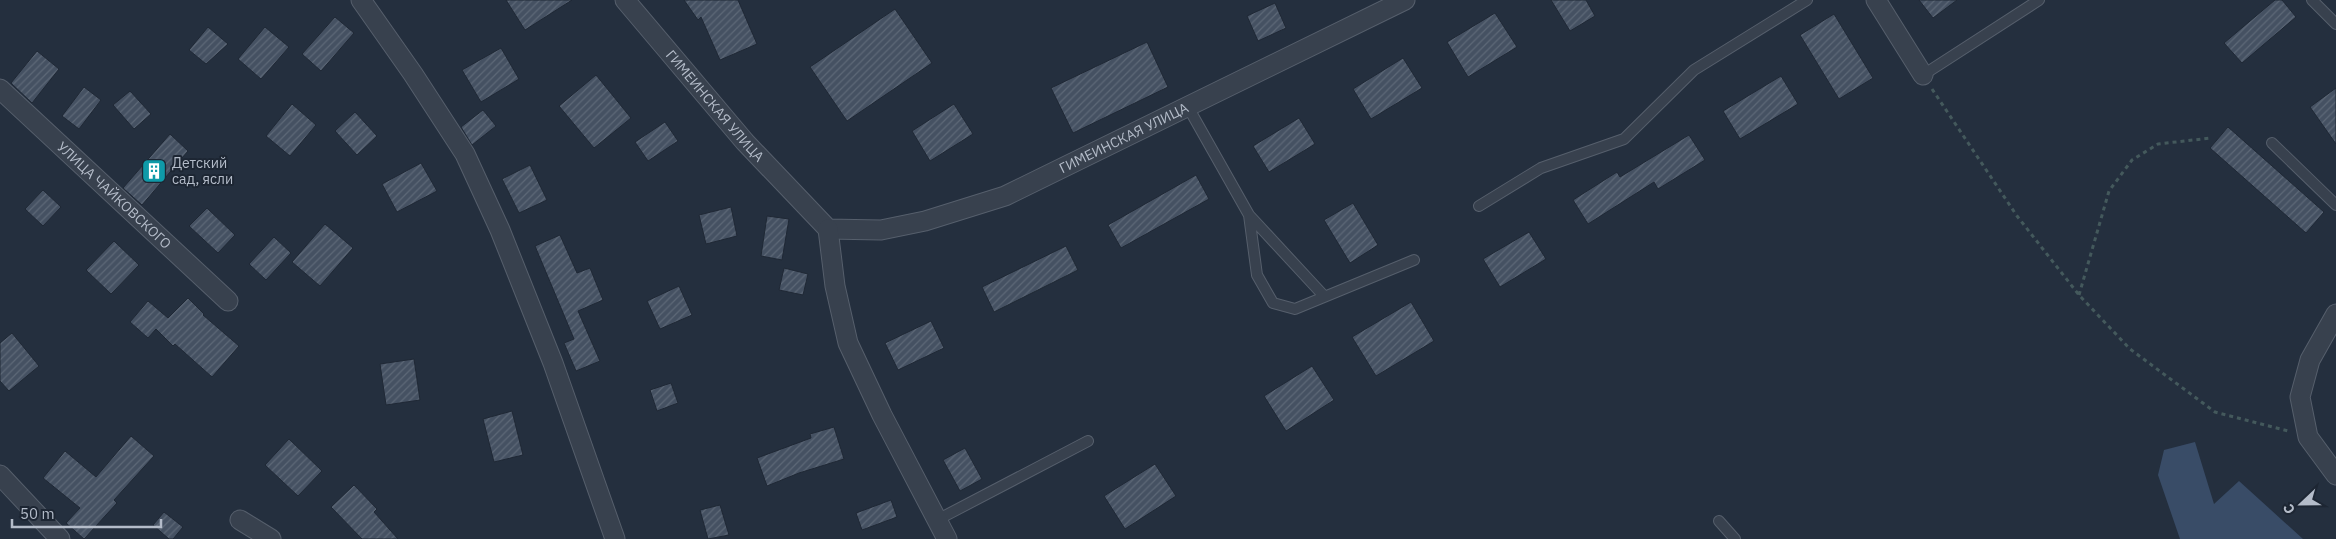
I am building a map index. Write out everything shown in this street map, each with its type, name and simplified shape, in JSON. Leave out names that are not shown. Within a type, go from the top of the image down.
[{"type":"street","points":[[361,0],[413,74],[465,154],[500,230],[553,363],[615,539]]},
{"type":"street","name":"ГИМЕИНСКАЯ УЛИЦА","points":[[626,0],[745,142],[828,229],[882,230],[924,221],[1005,196],[1405,0]]},
{"type":"street","points":[[1876,0],[1923,75]]},
{"type":"street","name":"УЛИЦА ЧАЙКОВСКОГО","points":[[0,90],[228,301]]},
{"type":"street","points":[[828,229],[835,286],[848,343],[882,415],[947,539]]},
{"type":"street","points":[[2336,314],[2310,360],[2300,397],[2308,437],[2336,474]]},
{"type":"street","points":[[0,475],[60,539]]},
{"type":"street","points":[[240,520],[271,539]]},
{"type":"lane","points":[[1479,206],[1541,168],[1624,139],[1694,70],[1807,0]]},
{"type":"lane","points":[[1923,75],[2039,0]]},
{"type":"lane","points":[[2312,0],[2336,24]]},
{"type":"lane","points":[[1188,107],[1250,216],[1324,296]]},
{"type":"lane","points":[[2272,144],[2336,205]]},
{"type":"lane","points":[[1250,216],[1257,275],[1273,304],[1295,309],[1414,260]]},
{"type":"lane","points":[[937,520],[1088,441]]},
{"type":"lane","points":[[1719,521],[1735,539]]},
{"type":"path","points":[[1923,75],[2017,216],[2079,295],[2130,349],[2215,412],[2308,437]]},
{"type":"path","points":[[2079,295],[2109,191],[2132,160],[2158,144],[2211,138]]},
{"type":"water","points":[[2195,442],[2214,504],[2239,481],[2303,539],[2180,539],[2158,475],[2164,450]]},
{"type":"building","points":[[506,0],[572,0],[525,30]]},
{"type":"building","points":[[684,0],[738,0],[757,44],[720,60],[701,17],[698,20]]},
{"type":"building","points":[[1551,0],[1586,0],[1595,16],[1570,31]]},
{"type":"building","points":[[1919,0],[1957,0],[1933,18]]},
{"type":"building","points":[[2275,0],[2282,0],[2296,17],[2242,63],[2224,43]]},
{"type":"building","points":[[1275,3],[1286,28],[1258,41],[1247,16]]},
{"type":"building","points":[[895,9],[932,63],[847,121],[810,67]]},
{"type":"building","points":[[1495,13],[1517,47],[1468,77],[1447,42]]},
{"type":"building","points":[[1834,14],[1873,78],[1839,99],[1800,35]]},
{"type":"building","points":[[335,17],[354,33],[321,71],[302,54]]},
{"type":"building","points":[[208,27],[228,44],[206,64],[189,50]]},
{"type":"building","points":[[265,27],[289,47],[261,79],[238,59]]},
{"type":"building","points":[[1147,42],[1168,87],[1073,133],[1051,88]]},
{"type":"building","points":[[501,48],[519,79],[481,102],[462,70]]},
{"type":"building","points":[[37,51],[59,69],[32,103],[11,83]]},
{"type":"building","points":[[1403,58],[1422,88],[1371,119],[1353,89]]},
{"type":"building","points":[[596,75],[631,118],[594,148],[559,106]]},
{"type":"building","points":[[1781,76],[1798,104],[1740,139],[1723,111]]},
{"type":"building","points":[[84,87],[101,100],[79,129],[62,116]]},
{"type":"building","points":[[2336,88],[2336,144],[2310,107]]},
{"type":"building","points":[[130,91],[151,114],[134,129],[113,105]]},
{"type":"building","points":[[292,104],[316,125],[290,156],[266,136]]},
{"type":"building","points":[[954,104],[973,134],[930,161],[912,131]]},
{"type":"building","points":[[483,110],[496,126],[472,145],[461,127]]},
{"type":"building","points":[[355,112],[377,136],[357,155],[335,131]]},
{"type":"building","points":[[1299,118],[1315,144],[1269,172],[1253,146]]},
{"type":"building","points":[[665,122],[678,141],[648,161],[635,142]]},
{"type":"building","points":[[2228,127],[2324,212],[2306,233],[2210,148]]},
{"type":"building","name":"Детский сад, ясли","points":[[170,134],[188,151],[142,205],[123,188]]},
{"type":"building","points":[[1689,135],[1705,160],[1658,189],[1654,182],[1588,224],[1573,200],[1617,172],[1620,177]]},
{"type":"building","points":[[421,163],[437,191],[397,212],[382,184]]},
{"type":"building","points":[[530,165],[547,200],[519,213],[502,179]]},
{"type":"building","points":[[1196,175],[1209,199],[1121,248],[1108,225]]},
{"type":"building","points":[[43,190],[61,207],[43,226],[25,209]]},
{"type":"building","points":[[1353,203],[1378,245],[1350,263],[1324,220]]},
{"type":"building","points":[[731,207],[737,236],[706,244],[699,215]]},
{"type":"building","points":[[207,208],[235,235],[218,253],[189,226]]},
{"type":"building","points":[[767,216],[789,219],[782,260],[761,256]]},
{"type":"building","points":[[325,224],[353,248],[320,286],[292,262]]},
{"type":"building","points":[[1529,232],[1546,259],[1500,287],[1483,259]]},
{"type":"building","points":[[560,235],[577,273],[590,268],[603,300],[578,311],[600,361],[576,371],[564,343],[574,339],[535,246]]},
{"type":"building","points":[[274,237],[291,253],[266,280],[249,264]]},
{"type":"building","points":[[114,241],[139,265],[111,294],[86,270]]},
{"type":"building","points":[[1066,246],[1078,270],[994,312],[982,287]]},
{"type":"building","points":[[784,268],[808,274],[803,295],[779,290]]},
{"type":"building","points":[[679,286],[692,315],[660,329],[647,301]]},
{"type":"building","points":[[188,298],[203,315],[239,346],[212,377],[175,344],[173,346],[156,329],[148,338],[130,322],[148,301],[168,318]]},
{"type":"building","points":[[1411,302],[1434,341],[1376,376],[1352,337]]},
{"type":"building","points":[[931,321],[944,348],[898,370],[885,343]]},
{"type":"building","points":[[12,333],[39,366],[9,391],[0,381],[0,343]]},
{"type":"building","points":[[414,359],[420,400],[386,405],[380,364]]},
{"type":"building","points":[[1312,366],[1334,400],[1286,431],[1264,396]]},
{"type":"building","points":[[671,383],[678,403],[657,411],[650,390]]},
{"type":"building","points":[[512,411],[523,455],[494,462],[483,419]]},
{"type":"building","points":[[834,427],[844,459],[799,473],[767,486],[757,458],[811,438],[810,434]]},
{"type":"building","points":[[131,436],[154,456],[114,500],[117,503],[84,539],[66,523],[80,508],[43,478],[65,451],[96,477]]},
{"type":"building","points":[[289,439],[322,471],[298,496],[265,465]]},
{"type":"building","points":[[965,448],[982,479],[960,491],[943,460]]},
{"type":"building","points":[[1155,464],[1176,496],[1125,529],[1104,496]]},
{"type":"building","points":[[354,485],[377,509],[374,512],[398,539],[362,539],[331,507]]},
{"type":"building","points":[[891,500],[897,517],[862,530],[856,513]]},
{"type":"building","points":[[720,505],[729,535],[708,539],[700,510]]},
{"type":"building","points":[[164,512],[183,527],[173,539],[169,539],[153,525]]},
{"type":"place","name":"Детский сад, ясли","points":[[154,171]]}]
